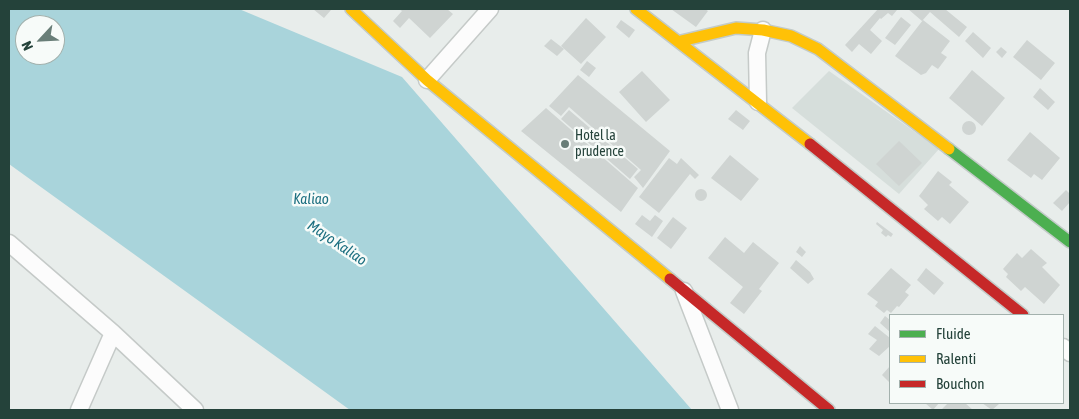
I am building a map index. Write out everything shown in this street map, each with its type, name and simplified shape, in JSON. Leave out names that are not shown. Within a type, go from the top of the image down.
[{"type":"street","points":[[351,9],[427,80],[829,410]]},
{"type":"street","points":[[427,80],[490,9]]},
{"type":"street","points":[[636,9],[681,41],[1022,314]]},
{"type":"street","points":[[681,41],[736,28],[763,30],[791,36],[818,49],[1070,242]]},
{"type":"street","points":[[758,102],[757,53],[763,30]]},
{"type":"street","points":[[9,243],[112,333],[195,410]]},
{"type":"street","points":[[683,290],[730,410]]},
{"type":"street","points":[[79,410],[112,333]]},
{"type":"shaded area","points":[[829,71],[939,149],[899,194],[792,108]]},
{"type":"water","name":"Kaliao","points":[[9,9],[239,9],[402,77],[692,410],[350,410],[9,164]]},
{"type":"building","points":[[313,9],[329,9],[331,10],[324,18]]},
{"type":"building","points":[[399,9],[447,9],[453,14],[430,38],[409,18],[400,28],[393,21],[402,11]]},
{"type":"building","points":[[671,9],[705,9],[708,11],[696,27]]},
{"type":"building","points":[[878,9],[897,10],[892,16],[888,13],[880,18],[870,30],[882,41],[871,54],[859,44],[852,52],[845,45]]},
{"type":"building","points":[[908,9],[945,9],[967,27],[959,37],[930,12],[922,21]]},
{"type":"building","points":[[901,17],[911,25],[895,45],[885,38]]},
{"type":"building","points":[[586,18],[606,37],[581,64],[561,46]]},
{"type":"building","points":[[621,20],[635,30],[629,38],[616,27]]},
{"type":"building","points":[[923,20],[950,41],[941,53],[947,57],[938,69],[932,65],[926,73],[921,75],[895,56]]},
{"type":"building","points":[[973,32],[991,48],[983,58],[965,41]]},
{"type":"building","points":[[551,39],[564,49],[557,56],[544,46]]},
{"type":"building","points":[[1027,40],[1055,63],[1041,80],[1013,57]]},
{"type":"building","points":[[1001,47],[1007,52],[1002,58],[996,52]]},
{"type":"building","points":[[587,61],[596,68],[589,77],[580,70]]},
{"type":"building","points":[[972,70],[1005,98],[982,126],[949,98]]},
{"type":"building","points":[[642,71],[670,100],[646,122],[619,92]]},
{"type":"building","points":[[578,75],[670,151],[643,188],[634,177],[641,170],[569,107],[561,116],[549,106]]},
{"type":"building","points":[[1040,88],[1055,102],[1048,110],[1033,97]]},
{"type":"building","points":[[546,108],[638,188],[621,212],[521,131]]},
{"type":"building","points":[[569,110],[638,169],[630,179],[561,119]]},
{"type":"building","points":[[736,110],[750,121],[743,130],[728,119]]},
{"type":"building","points":[[969,121],[974,123],[976,128],[974,133],[969,135],[964,133],[962,128],[964,123]]},
{"type":"building","points":[[1030,132],[1060,158],[1042,180],[1034,174],[1031,178],[1007,160]]},
{"type":"building","points":[[899,141],[922,163],[899,186],[876,164]]},
{"type":"building","points":[[730,155],[759,179],[741,201],[711,178]]},
{"type":"building","points":[[669,158],[677,164],[681,158],[699,175],[695,179],[690,174],[659,213],[639,197]]},
{"type":"building","points":[[938,171],[952,182],[949,185],[969,202],[950,224],[942,217],[938,221],[924,209],[928,205],[919,196]]},
{"type":"building","points":[[699,189],[703,189],[707,195],[703,201],[699,201],[695,197],[695,193]]},
{"type":"building","points":[[1066,190],[1070,194],[1070,202],[1062,211],[1053,203]]},
{"type":"building","points":[[642,215],[650,221],[655,215],[663,221],[652,237],[635,224]]},
{"type":"building","points":[[673,217],[687,228],[671,249],[657,238]]},
{"type":"building","points":[[877,222],[893,234],[891,237],[888,235],[886,237],[881,233],[883,230],[876,224]]},
{"type":"building","points":[[725,237],[744,253],[753,242],[779,263],[759,289],[762,291],[744,314],[730,303],[743,287],[708,258]]},
{"type":"building","points":[[800,246],[806,252],[802,257],[796,252]]},
{"type":"building","points":[[1031,249],[1047,263],[1042,267],[1060,285],[1044,304],[1025,287],[1021,291],[1006,277],[1008,274],[1003,269],[1017,253],[1022,258]]},
{"type":"building","points":[[796,260],[810,272],[814,279],[808,284],[790,268]]},
{"type":"building","points":[[891,268],[911,285],[905,292],[909,295],[899,307],[897,306],[891,313],[887,310],[884,313],[875,306],[878,302],[867,294]]},
{"type":"building","points":[[926,268],[944,283],[934,295],[917,280]]},
{"type":"building","points":[[885,316],[889,319],[889,331],[880,323]]},
{"type":"building","points":[[875,326],[889,337],[889,347],[879,356],[869,349],[877,340],[868,334]]},
{"type":"building","points":[[889,367],[889,382],[882,375]]},
{"type":"building","points":[[926,404],[938,404],[933,410]]},
{"type":"building","points":[[947,404],[966,404],[973,410],[941,410]]},
{"type":"building","points":[[983,404],[999,404],[992,410]]},
{"type":"traffic: fast","points":[[949,149],[1070,242]]},
{"type":"traffic: slow","points":[[351,9],[427,80],[670,279]]},
{"type":"traffic: slow","points":[[636,9],[810,144]]},
{"type":"traffic: slow","points":[[681,41],[736,28],[763,30],[791,36],[818,49],[949,149]]},
{"type":"traffic: jam","points":[[810,144],[1022,314]]},
{"type":"traffic: jam","points":[[670,279],[829,410]]},
{"type":"place","name":"Hotel la prudence","points":[[565,144]]},
{"type":"water label","name":"Mayo Kaliao","points":[[337,243]]}]
